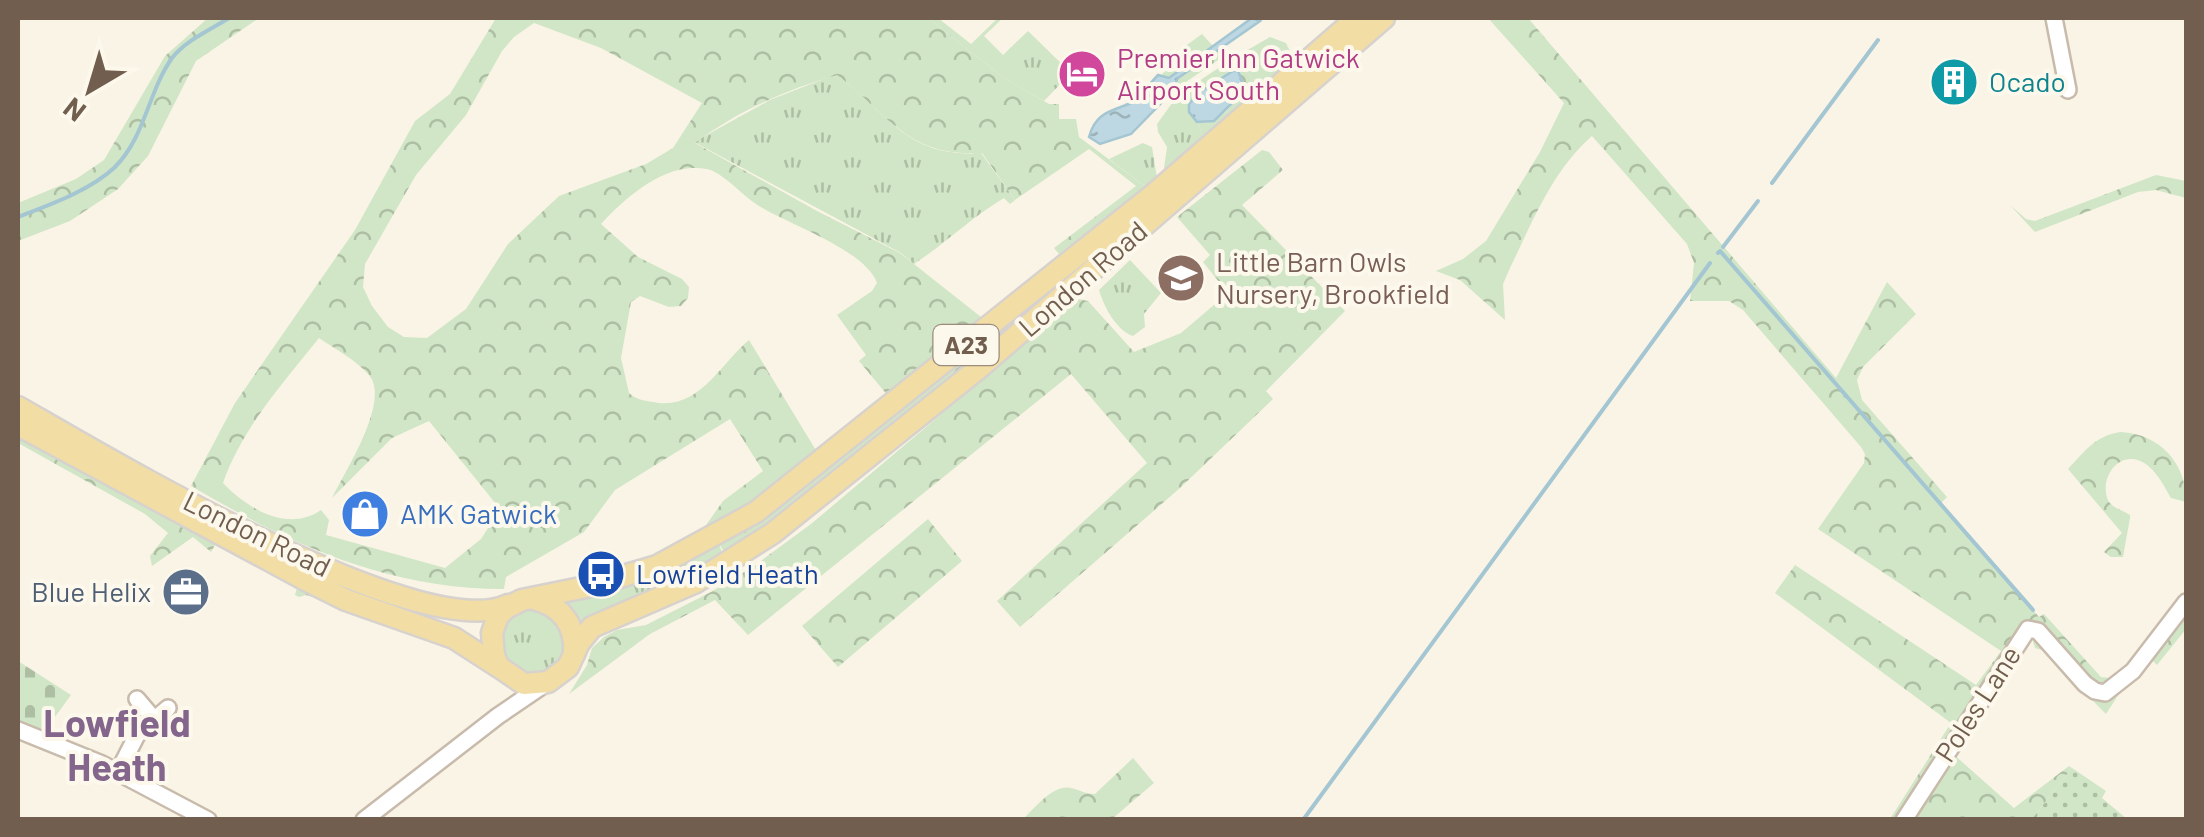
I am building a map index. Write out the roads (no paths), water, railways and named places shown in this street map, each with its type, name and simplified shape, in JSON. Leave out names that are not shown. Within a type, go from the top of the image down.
[{"type":"main road","name":"London Road","points":[[18,408],[232,526],[316,566],[385,590],[461,610],[489,612],[586,588],[657,566],[707,542],[774,500],[1154,194],[1357,18]]},
{"type":"main road","name":"London Road","points":[[574,656],[584,635],[596,624],[656,601],[724,566],[816,499],[979,368],[1384,18]]},
{"type":"main road","name":"London Road","points":[[18,425],[302,578],[346,600],[454,638],[500,668]]},
{"type":"main road","points":[[522,601],[548,604],[566,616],[573,632],[574,656],[566,670],[548,682],[524,684],[500,668],[494,656],[492,633],[498,616],[522,601]]},
{"type":"street","points":[[2054,18],[2068,90]]},
{"type":"street","name":"Poles Lane","points":[[1904,820],[2028,630],[2038,631],[2089,688],[2104,693],[2126,678],[2186,602]]},
{"type":"street","points":[[498,716],[508,697],[500,668]]},
{"type":"street","points":[[364,820],[548,682]]},
{"type":"street","points":[[137,699],[154,719]]},
{"type":"street","points":[[118,772],[135,738],[168,708]]},
{"type":"street","points":[[18,730],[118,772],[208,820]]},
{"type":"water","points":[[1252,18],[1260,21],[1178,78],[1169,95],[1131,134],[1100,144],[1089,137],[1101,117],[1134,101],[1158,75],[1169,78]]},
{"type":"water","points":[[1238,71],[1242,81],[1232,103],[1214,121],[1197,122],[1189,112],[1189,104]]},
{"type":"waterway","points":[[18,217],[81,190],[114,168],[133,143],[172,58],[191,41],[229,18]]},
{"type":"waterway","points":[[1772,183],[1878,40]]},
{"type":"waterway","points":[[1723,247],[1758,201]]},
{"type":"waterway","points":[[1718,253],[2033,610]]},
{"type":"waterway","points":[[1303,820],[1710,263]]},
{"type":"waterway","points":[[18,437],[32,444]]},
{"type":"waterway","points":[[176,521],[193,531]]},
{"type":"place","name":"Premier Inn Gatwick Airport South","points":[[1082,74]]},
{"type":"place","name":"Ocado","points":[[1954,82]]},
{"type":"place","name":"Little Barn Owls Nursery, Brookfield","points":[[1181,278]]},
{"type":"place","name":"AMK Gatwick","points":[[365,514]]},
{"type":"place","name":"Lowfield Heath","points":[[601,574]]},
{"type":"place","name":"Blue Helix","points":[[186,592]]},
{"type":"district","name":"Lowfield Heath","points":[[117,746]]}]
